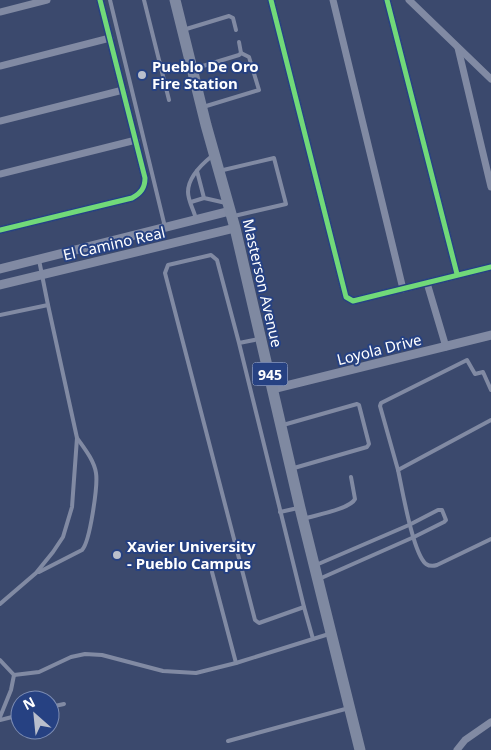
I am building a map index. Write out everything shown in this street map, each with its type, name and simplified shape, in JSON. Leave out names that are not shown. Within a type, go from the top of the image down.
[{"type":"main road","name":"Masterson Avenue","points":[[175,0],[191,70],[231,214],[360,750]]},
{"type":"street","points":[[0,12],[47,0]]},
{"type":"street","points":[[0,230],[132,198],[143,190],[145,178],[100,0]]},
{"type":"street","points":[[271,0],[346,297],[353,301],[491,267]]},
{"type":"street","points":[[333,0],[403,289]]},
{"type":"street","points":[[387,0],[457,274]]},
{"type":"street","points":[[409,0],[491,79]]},
{"type":"street","points":[[0,66],[110,38]]},
{"type":"street","points":[[458,48],[491,187]]},
{"type":"street","points":[[0,121],[123,90]]},
{"type":"street","points":[[0,174],[136,140]]},
{"type":"street","name":"El Camino Real","points":[[0,269],[165,227],[231,214]]},
{"type":"street","name":"El Camino Real","points":[[0,285],[42,274],[231,214]]},
{"type":"street","points":[[428,283],[446,347]]},
{"type":"street","name":"Loyola Drive","points":[[273,389],[491,335]]},
{"type":"street","points":[[457,750],[465,740],[491,722]]},
{"type":"lane","points":[[110,0],[165,227]]},
{"type":"lane","points":[[144,0],[169,100]]},
{"type":"lane","points":[[182,30],[229,16],[233,18],[236,30]]},
{"type":"lane","points":[[201,108],[259,90],[249,57],[241,52],[239,42]]},
{"type":"lane","points":[[191,70],[236,57],[241,52]]},
{"type":"lane","points":[[196,220],[188,189],[197,171],[214,154]]},
{"type":"lane","points":[[197,171],[204,198],[231,214],[286,204],[274,158],[219,171]]},
{"type":"lane","points":[[190,202],[204,198]]},
{"type":"lane","points":[[304,607],[259,622],[255,620],[165,273],[168,265],[210,255],[217,260],[313,639]]},
{"type":"lane","points":[[0,604],[36,573],[53,552],[63,537],[73,500],[77,438],[38,259]]},
{"type":"lane","points":[[0,316],[48,305]]},
{"type":"lane","points":[[239,344],[261,338]]},
{"type":"lane","points":[[491,390],[483,372],[474,374],[467,360],[381,402],[380,406],[398,470],[409,525],[420,556],[426,564],[432,566],[456,557],[491,539]]},
{"type":"lane","points":[[282,425],[357,404],[359,405],[369,444],[366,447],[291,468]]},
{"type":"lane","points":[[398,470],[491,420]]},
{"type":"lane","points":[[36,573],[82,550],[90,533],[96,473],[91,459],[77,438]]},
{"type":"lane","points":[[280,512],[302,513],[346,506],[354,502],[351,476]]},
{"type":"lane","points":[[316,565],[409,525],[438,510],[442,510],[446,516],[444,522],[414,538],[318,579]]},
{"type":"lane","points":[[212,572],[236,663]]},
{"type":"lane","points":[[14,675],[39,672],[71,657],[85,654],[102,655],[174,673],[196,673],[236,663],[331,633]]},
{"type":"lane","points":[[0,660],[14,675]]},
{"type":"lane","points":[[0,719],[11,690],[14,675]]},
{"type":"lane","points":[[60,705],[64,704]]},
{"type":"lane","points":[[228,741],[349,708]]},
{"type":"cycle path","points":[[0,230],[132,198],[140,192],[144,185],[145,178],[100,0]]},
{"type":"cycle path","points":[[271,0],[346,297],[353,301],[491,267]]},
{"type":"cycle path","points":[[387,0],[457,274]]},
{"type":"place","name":"Pueblo De Oro Fire Station","points":[[142,75]]},
{"type":"place","name":"Xavier University - Pueblo Campus","points":[[117,555]]}]
